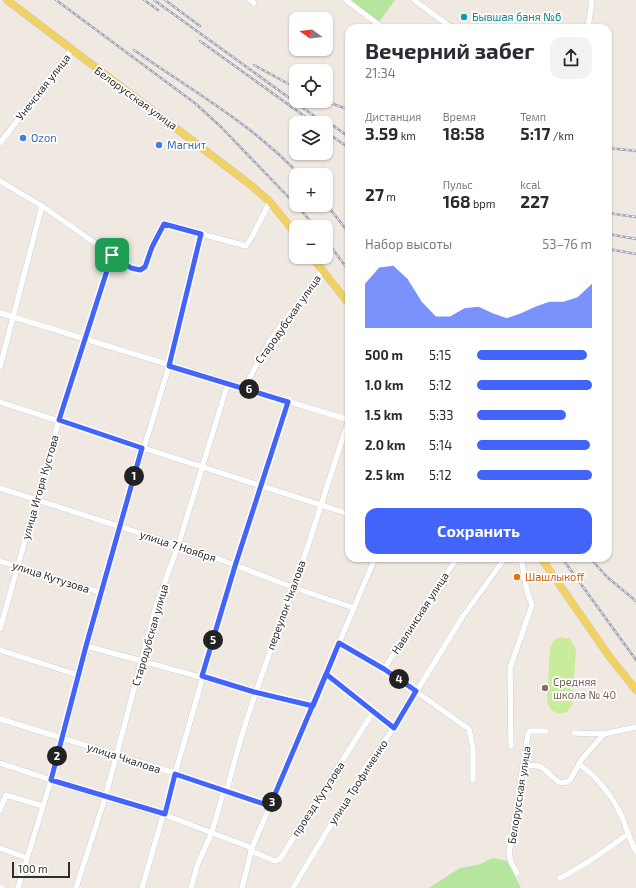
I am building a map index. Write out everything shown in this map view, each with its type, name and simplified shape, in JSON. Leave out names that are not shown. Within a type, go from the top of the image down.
[{"type":"main road","name":"Белорусская улица","points":[[7,0],[71,50],[190,138],[270,202],[289,225]]},
{"type":"main road","points":[[317,264],[345,299]]},
{"type":"main road","points":[[543,562],[609,656],[636,690]]},
{"type":"street","points":[[346,0],[378,24]]},
{"type":"street","points":[[414,0],[447,24]]},
{"type":"street","points":[[589,24],[592,0]]},
{"type":"street","name":"Унечская улица","points":[[0,143],[71,50]]},
{"type":"street","points":[[0,181],[42,206],[131,268],[140,270],[145,267],[152,247],[164,224],[246,246],[250,244],[258,222],[270,202]]},
{"type":"street","points":[[0,367],[42,206]]},
{"type":"street","points":[[18,888],[51,780],[78,675],[142,448],[169,366],[201,234]]},
{"type":"street","name":"улица Игоря Кустова","points":[[0,629],[59,420],[112,255]]},
{"type":"street","name":"Стародубская улица","points":[[244,388],[269,342],[322,271]]},
{"type":"street","points":[[0,313],[345,419]]},
{"type":"street","name":"Стародубская улица","points":[[76,888],[105,798],[156,606],[178,546],[201,466],[228,383]]},
{"type":"street","points":[[0,402],[142,448],[321,503],[345,512]]},
{"type":"street","points":[[142,888],[165,814],[202,676],[235,566],[288,402]]},
{"type":"street","name":"переулок Чкалова","points":[[191,888],[198,863],[212,832],[226,790],[254,692],[307,549],[345,432]]},
{"type":"street","name":"улица 7 Ноября","points":[[0,488],[211,556],[292,587],[354,608]]},
{"type":"street","name":"улица Кутузова","points":[[0,561],[102,594]]},
{"type":"street","points":[[242,888],[251,850],[373,562]]},
{"type":"street","name":"Навлинская улица","points":[[384,669],[453,562]]},
{"type":"street","name":"улица Трофименко","points":[[293,888],[365,768],[394,728],[463,616],[502,562]]},
{"type":"street","points":[[511,746],[510,668],[532,605],[527,591],[522,562]]},
{"type":"street","points":[[339,643],[384,669],[470,730],[473,748],[473,780]]},
{"type":"street","points":[[86,646],[202,676],[254,692],[313,706]]},
{"type":"street","points":[[0,650],[78,675]]},
{"type":"street","points":[[326,674],[394,728]]},
{"type":"street","name":"проезд Кутузова","points":[[0,763],[105,798],[165,814],[212,832],[275,861],[280,859],[373,712]]},
{"type":"street","name":"улица Чкалова","points":[[0,719],[226,790],[270,806]]},
{"type":"street","points":[[574,733],[604,734],[636,727]]},
{"type":"street","name":"Белорусская улица","points":[[517,873],[511,862],[509,854],[529,732],[546,731]]},
{"type":"street","points":[[524,765],[541,767],[556,781],[565,783],[570,780],[579,764],[604,734]]},
{"type":"street","points":[[579,764],[593,775],[607,792],[622,817],[627,835],[636,851]]},
{"type":"street","points":[[0,810],[6,795],[43,806]]},
{"type":"street","points":[[560,878],[585,865],[627,835]]},
{"type":"street","points":[[0,848],[27,858]]},
{"type":"green space","points":[[349,0],[395,0],[379,22]]},
{"type":"green space","points":[[561,637],[570,639],[576,649],[572,705],[567,712],[559,714],[551,710],[547,701],[550,648],[555,639]]},
{"type":"green space","points":[[493,858],[507,861],[521,888],[429,888],[460,868],[478,865]]},
{"type":"railway","points":[[56,0],[196,104],[221,127],[289,198]]},
{"type":"railway","points":[[144,0],[158,10]]},
{"type":"railway","points":[[154,0],[314,116]]},
{"type":"railway","points":[[165,0],[200,26]]},
{"type":"railway","points":[[200,41],[304,116]]},
{"type":"railway","points":[[134,50],[220,108],[262,140],[293,168]]},
{"type":"railway","points":[[254,65],[289,84]]},
{"type":"railway","points":[[333,104],[345,108]]},
{"type":"railway","points":[[333,126],[345,134]]},
{"type":"railway","points":[[333,137],[345,145]]},
{"type":"railway","points":[[612,148],[636,151]]},
{"type":"railway","points":[[302,212],[310,220]]},
{"type":"railway","points":[[332,212],[345,228]]},
{"type":"railway","points":[[612,214],[636,217]]},
{"type":"railway","points":[[612,235],[636,239]]},
{"type":"railway","points":[[333,249],[345,266]]},
{"type":"railway","points":[[612,250],[636,254]]},
{"type":"railway","points":[[565,562],[636,660]]},
{"type":"railway","points":[[594,562],[607,577],[636,601]]},
{"type":"place","name":"Бывшая баня №6","points":[[464,17]]},
{"type":"place","name":"Ozon","points":[[23,138]]},
{"type":"place","name":"Магнит","points":[[159,145]]},
{"type":"place","name":"Шашлыкоff","points":[[517,577]]},
{"type":"place","name":"Средняя школа № 40","points":[[545,688]]},
{"type":"route","points":[[112,255],[59,420],[142,448],[102,594],[86,646],[51,780],[105,798],[165,814],[175,774],[227,790],[270,806],[313,706],[326,674],[337,681],[394,728],[416,691],[384,669],[339,643],[313,706],[254,692],[202,676],[235,566],[288,402],[169,366],[188,294],[201,234],[164,224],[152,247],[145,267],[140,270],[131,268],[112,255]]}]
